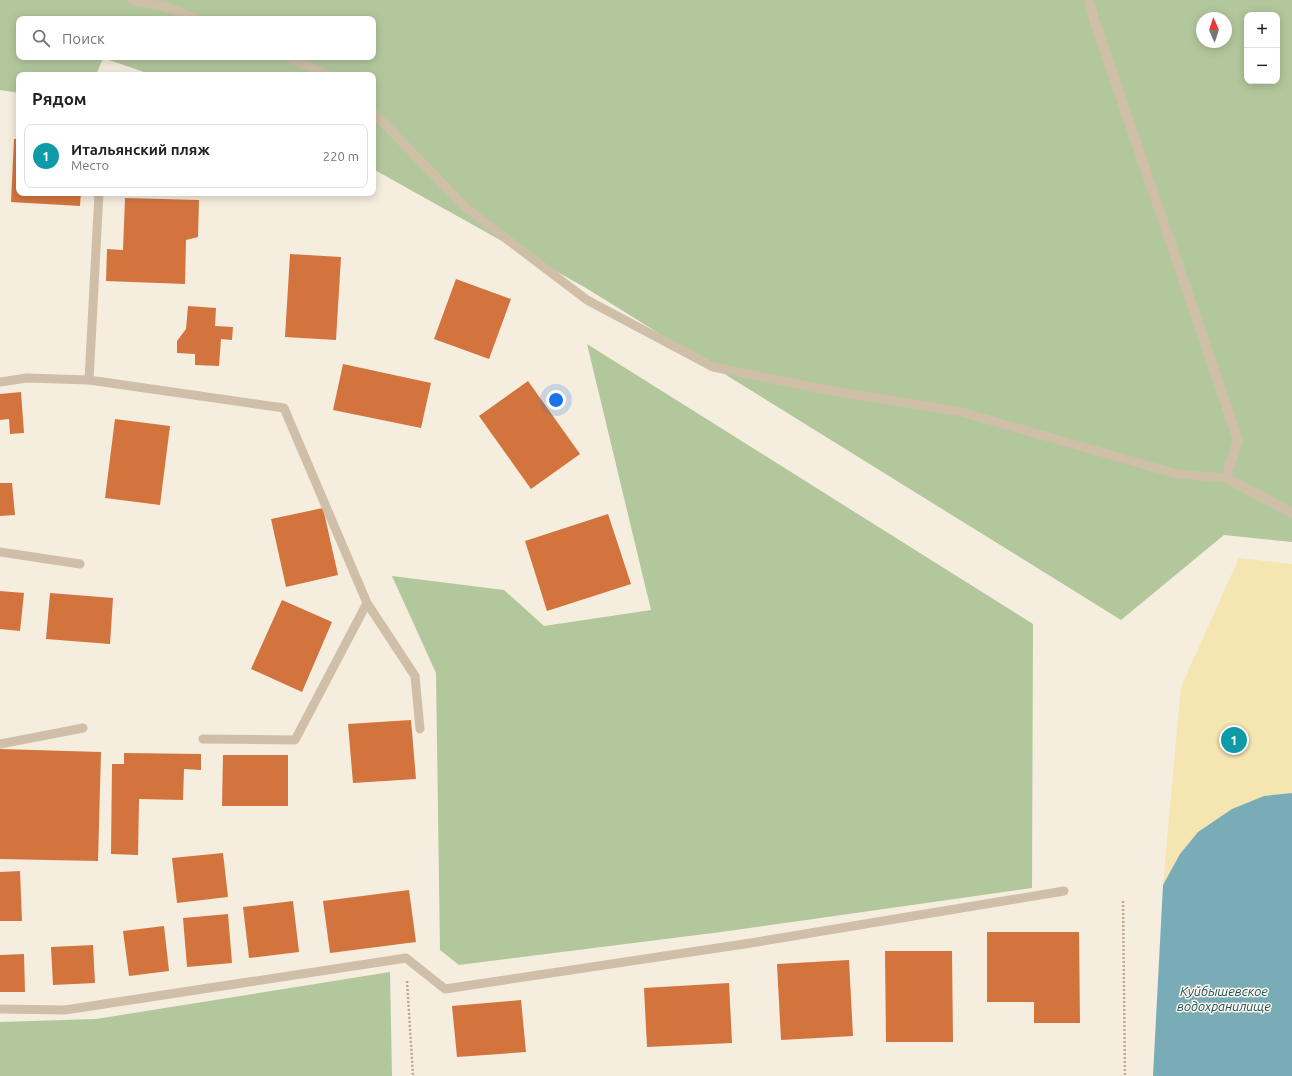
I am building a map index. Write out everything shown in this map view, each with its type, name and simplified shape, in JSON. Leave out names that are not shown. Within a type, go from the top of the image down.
[{"type":"street","points":[[1089,0],[1094,19],[1238,440],[1226,478],[1292,513]]},
{"type":"lane","points":[[132,0],[166,7],[189,16]]},
{"type":"lane","points":[[295,60],[321,72]]},
{"type":"lane","points":[[376,115],[467,210],[587,300],[713,367],[838,392],[958,411],[1177,474],[1226,478]]},
{"type":"lane","points":[[89,380],[99,196]]},
{"type":"lane","points":[[0,382],[27,378],[89,380],[284,408],[366,603],[415,676],[420,729]]},
{"type":"lane","points":[[0,552],[80,564]]},
{"type":"lane","points":[[204,739],[296,740],[366,603]]},
{"type":"lane","points":[[0,744],[83,728]]},
{"type":"lane","points":[[0,1009],[65,1010],[406,958],[445,989],[751,943],[1064,891]]},
{"type":"path","points":[[1123,901],[1124,1076]]},
{"type":"path","points":[[406,958],[413,1076]]},
{"type":"green space","points":[[0,0],[1292,0],[1292,542],[1224,535],[1121,620],[586,288],[376,171],[376,72],[144,72],[109,60],[376,60],[376,16],[16,16],[16,60],[102,60],[97,72],[16,72],[16,93],[0,90]]},
{"type":"green space","points":[[587,344],[1033,624],[1032,888],[721,932],[459,965],[440,950],[436,673],[392,576],[504,590],[544,626],[651,610]]},
{"type":"green space","points":[[390,972],[392,1076],[0,1076],[0,1022],[96,1019]]},
{"type":"sand","points":[[1239,558],[1292,564],[1292,793],[1264,796],[1232,809],[1198,832],[1180,854],[1163,885],[1181,687]]},
{"type":"water","name":"Куйбышевское водохранилище","points":[[1292,793],[1292,1076],[1153,1076],[1163,885],[1180,854],[1198,832],[1232,809],[1264,796]]},
{"type":"building","points":[[14,139],[16,139],[16,196],[81,196],[80,206],[11,202]]},
{"type":"building","points":[[125,198],[199,200],[198,237],[186,240],[185,284],[106,281],[107,249],[123,250]]},
{"type":"building","points":[[290,254],[341,257],[336,340],[285,337]]},
{"type":"building","points":[[456,279],[511,299],[489,359],[434,339]]},
{"type":"building","points":[[188,306],[216,308],[215,326],[233,327],[232,340],[221,339],[219,366],[195,365],[195,354],[177,353],[177,341],[186,329]]},
{"type":"building","points":[[343,364],[431,383],[421,428],[333,410]]},
{"type":"building","points":[[528,381],[580,454],[531,489],[479,416]]},
{"type":"building","points":[[21,392],[24,433],[10,434],[9,419],[0,420],[0,394]]},
{"type":"building","points":[[115,419],[170,426],[160,505],[105,498]]},
{"type":"building","points":[[0,483],[12,483],[15,515],[0,516]]},
{"type":"building","points":[[323,508],[338,575],[286,587],[271,519]]},
{"type":"building","points":[[608,514],[631,584],[547,611],[525,541]]},
{"type":"building","points":[[0,591],[24,593],[20,631],[0,629]]},
{"type":"building","points":[[50,593],[113,598],[110,644],[46,639]]},
{"type":"building","points":[[282,600],[332,622],[302,692],[251,669]]},
{"type":"building","points":[[411,720],[416,779],[353,783],[348,724]]},
{"type":"building","points":[[0,749],[101,752],[98,861],[0,859]]},
{"type":"building","points":[[124,753],[201,754],[201,770],[184,769],[183,800],[139,799],[138,855],[111,854],[112,764],[124,764]]},
{"type":"building","points":[[223,755],[288,755],[288,806],[222,806]]},
{"type":"building","points":[[223,853],[228,897],[177,903],[172,858]]},
{"type":"building","points":[[20,871],[22,921],[0,921],[0,872]]},
{"type":"building","points":[[409,890],[416,942],[330,953],[323,901]]},
{"type":"building","points":[[293,901],[299,952],[249,958],[243,907]]},
{"type":"building","points":[[228,914],[232,963],[187,967],[183,918]]},
{"type":"building","points":[[164,926],[169,971],[129,976],[123,931]]},
{"type":"building","points":[[987,932],[1079,932],[1080,1023],[1034,1023],[1034,1002],[987,1002]]},
{"type":"building","points":[[93,945],[95,983],[53,985],[51,947]]},
{"type":"building","points":[[885,951],[952,951],[953,1042],[886,1042]]},
{"type":"building","points":[[24,954],[25,992],[0,992],[0,955]]},
{"type":"building","points":[[849,960],[853,1036],[781,1040],[777,964]]},
{"type":"building","points":[[729,983],[732,1043],[647,1047],[644,988]]},
{"type":"building","points":[[521,1000],[526,1052],[457,1057],[452,1006]]},
{"type":"place","name":"Итальянский пляж","points":[[1234,740]]}]
